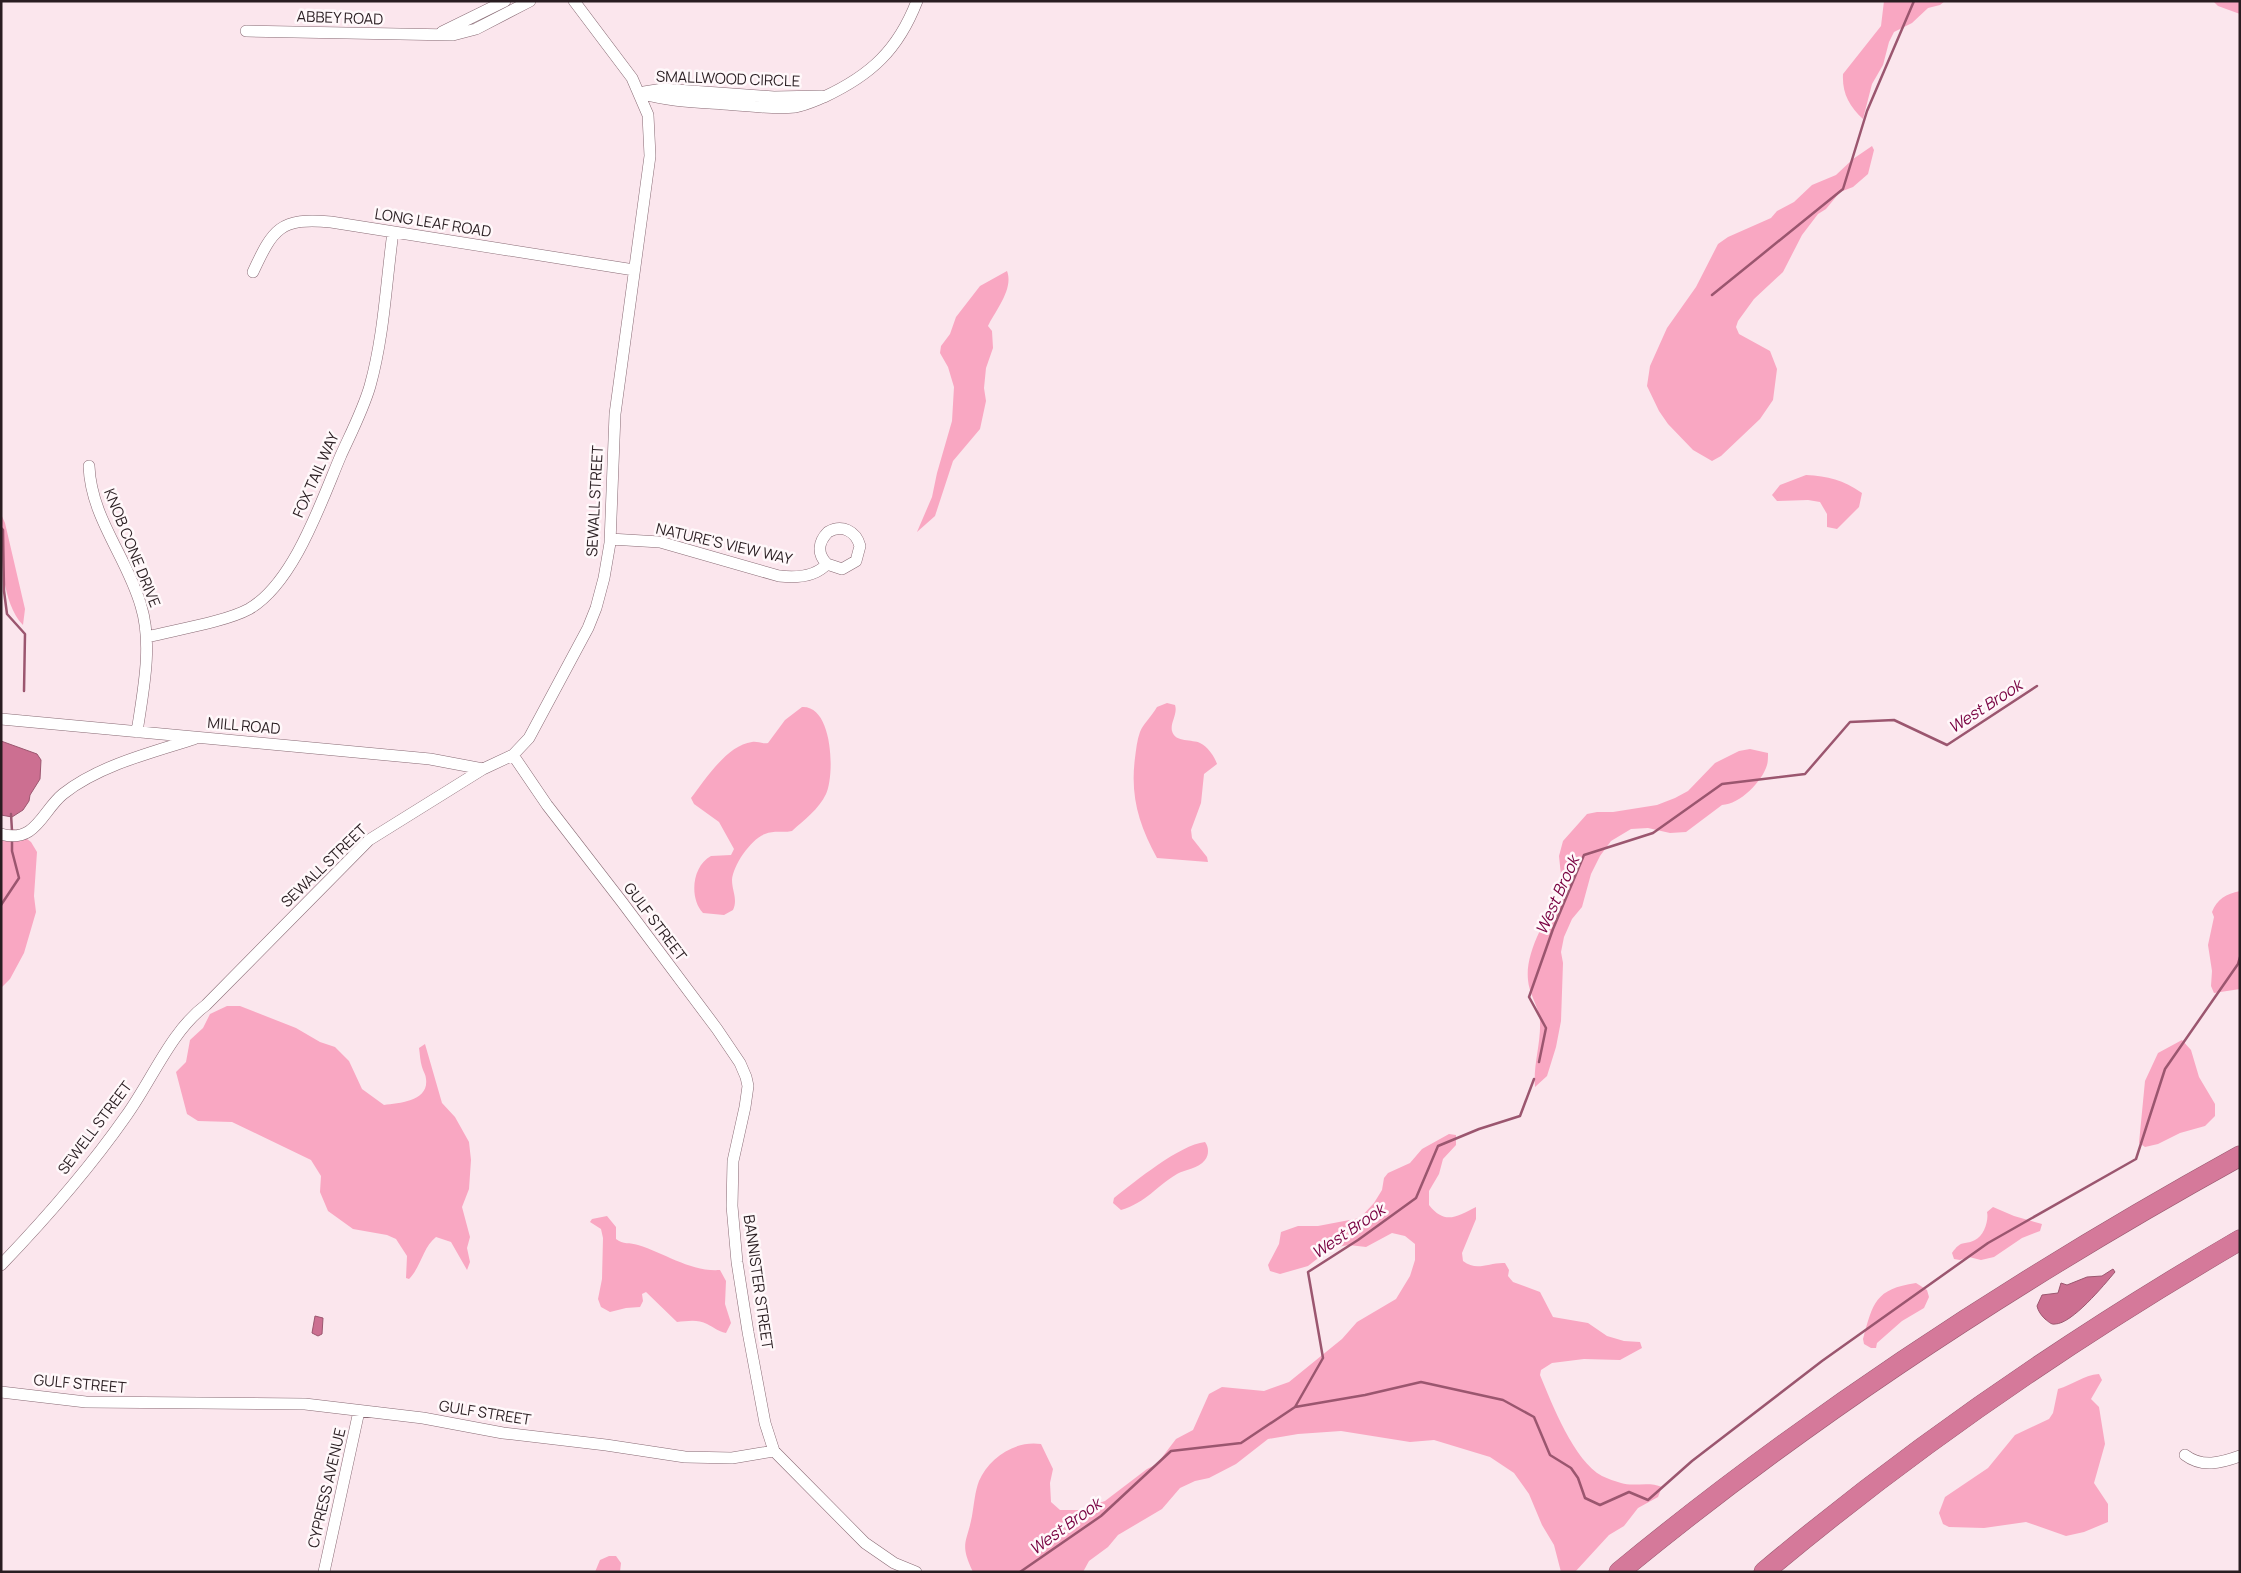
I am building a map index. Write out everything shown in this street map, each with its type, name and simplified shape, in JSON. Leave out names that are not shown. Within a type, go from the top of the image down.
[{"type":"highway","points":[[1619,1572],[1763,1458],[1902,1361],[2060,1260],[2240,1156]]},
{"type":"highway","points":[[1764,1572],[1898,1465],[1992,1397],[2093,1328],[2240,1240]]},
{"type":"street","name":"ABBEY ROAD","points":[[433,35],[461,24],[506,1]]},
{"type":"street","name":"ABBEY ROAD","points":[[246,31],[454,35],[469,32],[530,1]]},
{"type":"street","name":"SEWALL STREET","points":[[206,1005],[369,840],[483,768],[513,755],[528,738],[588,628],[604,578],[610,539],[613,436],[650,156],[648,115],[640,93],[616,55],[574,1]]},
{"type":"street","name":"SMALLWOOD CIRCLE","points":[[640,93],[663,89],[774,97],[824,97],[857,80],[883,58],[903,32],[917,1]]},
{"type":"street","name":"LONG LEAF ROAD","points":[[253,272],[271,237],[281,228],[294,223],[312,220],[634,270]]},
{"type":"street","name":"FOX TAIL WAY","points":[[147,638],[232,616],[248,610],[265,596],[290,566],[321,501],[370,387],[379,343],[393,232]]},
{"type":"street","name":"KNOB CONE DRIVE","points":[[89,466],[92,493],[97,510],[132,580],[143,612],[147,638],[138,732]]},
{"type":"street","name":"NATURE'S VIEW WAY","points":[[610,539],[660,542],[779,576],[807,575],[820,571],[827,564]]},
{"type":"street","name":"MILL ROAD","points":[[1,719],[430,759],[483,768]]},
{"type":"street","points":[[8,836],[26,834],[62,794],[88,778],[147,754],[202,737]]},
{"type":"street","name":"GULF STREET","points":[[513,755],[547,805],[622,902],[740,1063],[748,1086],[742,1116]]},
{"type":"street","name":"SEWELL STREET","points":[[1,1265],[62,1198],[126,1116],[178,1034],[193,1015],[206,1005]]},
{"type":"street","name":"BANNISTER STREET","points":[[742,1116],[735,1144],[732,1176],[737,1262],[762,1409],[774,1451]]},
{"type":"street","name":"GULF STREET","points":[[1,1392],[86,1402],[305,1404],[423,1418],[503,1433],[606,1445],[685,1457],[732,1458],[774,1451]]},
{"type":"street","name":"CYPRESS AVENUE","points":[[324,1572],[359,1411]]},
{"type":"street","points":[[774,1451],[865,1543],[894,1563],[916,1572]]},
{"type":"street","points":[[2185,1455],[2192,1461],[2204,1464],[2240,1456]]},
{"type":"shaded area","points":[[1884,1],[1945,1],[1940,5],[1928,8],[1912,23],[1894,32],[1889,42],[1883,65],[1872,84],[1863,119],[1847,99],[1843,74],[1881,26]]},
{"type":"shaded area","points":[[2213,1],[2240,1],[2240,14],[2218,6]]},
{"type":"shaded area","points":[[1872,146],[1874,150],[1868,174],[1853,187],[1840,192],[1826,209],[1818,214],[1802,235],[1783,272],[1754,299],[1738,321],[1736,327],[1739,334],[1770,351],[1777,369],[1773,400],[1760,419],[1721,456],[1712,461],[1693,450],[1668,424],[1659,411],[1647,386],[1650,366],[1667,328],[1696,287],[1718,244],[1728,237],[1771,218],[1777,211],[1794,202],[1812,185],[1836,175],[1853,159]]},
{"type":"shaded area","points":[[1007,271],[1008,285],[1006,292],[988,326],[992,331],[993,348],[986,368],[984,388],[986,401],[980,429],[953,461],[935,516],[917,532],[932,497],[952,421],[954,387],[948,367],[940,353],[941,346],[950,334],[956,317],[980,286]]},
{"type":"shaded area","points":[[1806,475],[1821,476],[1835,480],[1862,493],[1859,507],[1837,529],[1827,527],[1827,514],[1820,502],[1808,500],[1777,501],[1772,495],[1780,485]]},
{"type":"shaded area","points":[[1,514],[5,523],[25,609],[23,625],[15,615],[3,574]]},
{"type":"shaded area","points":[[1167,703],[1175,705],[1176,708],[1172,728],[1174,735],[1180,739],[1203,744],[1217,764],[1204,774],[1201,803],[1191,830],[1192,838],[1207,857],[1208,862],[1157,858],[1145,834],[1137,810],[1134,772],[1139,735],[1141,729],[1157,707]]},
{"type":"shaded area","points":[[802,707],[812,709],[820,717],[826,729],[831,758],[829,785],[826,794],[815,809],[792,831],[765,834],[754,841],[744,853],[733,874],[732,884],[735,902],[733,910],[724,915],[703,913],[694,891],[696,874],[711,856],[731,855],[734,849],[719,822],[694,804],[691,798],[725,756],[743,745],[754,742],[768,743],[785,720]]},
{"type":"shaded area","points":[[1,741],[37,754],[41,760],[40,779],[30,795],[29,801],[23,810],[12,817],[1,815]]},
{"type":"shaded area","points":[[1750,749],[1768,753],[1768,762],[1755,785],[1736,801],[1722,805],[1686,832],[1670,833],[1648,828],[1631,829],[1611,841],[1600,856],[1591,874],[1582,907],[1572,919],[1564,937],[1561,952],[1563,963],[1561,1021],[1556,1047],[1547,1076],[1535,1087],[1540,1021],[1530,990],[1528,969],[1538,935],[1556,903],[1563,895],[1559,856],[1563,841],[1587,814],[1657,805],[1675,798],[1688,791],[1715,763],[1739,751]]},
{"type":"shaded area","points":[[14,829],[31,842],[37,852],[34,896],[36,912],[24,953],[10,979],[1,988],[1,836],[3,831]]},
{"type":"shaded area","points":[[2240,891],[2240,989],[2214,993],[2211,986],[2212,971],[2208,945],[2214,917],[2212,912],[2223,898]]},
{"type":"shaded area","points":[[227,1006],[240,1006],[296,1028],[320,1042],[335,1047],[349,1061],[362,1089],[384,1105],[412,1100],[423,1092],[426,1086],[426,1078],[421,1065],[419,1048],[425,1044],[442,1103],[455,1117],[469,1142],[471,1160],[469,1189],[462,1207],[470,1237],[467,1248],[470,1262],[467,1270],[451,1242],[436,1237],[428,1246],[413,1274],[409,1279],[406,1278],[407,1256],[396,1239],[387,1235],[353,1229],[328,1211],[320,1192],[321,1176],[311,1160],[232,1122],[198,1121],[187,1114],[176,1072],[186,1062],[190,1040],[203,1028],[210,1014]]},
{"type":"shaded area","points":[[2182,1040],[2191,1050],[2199,1077],[2215,1104],[2215,1116],[2205,1126],[2180,1133],[2158,1144],[2145,1147],[2139,1143],[2145,1081],[2158,1053]]},
{"type":"shaded area","points":[[1449,1134],[1456,1135],[1456,1145],[1443,1159],[1439,1174],[1429,1191],[1429,1205],[1440,1215],[1446,1217],[1457,1216],[1476,1207],[1476,1219],[1462,1253],[1463,1261],[1473,1266],[1505,1263],[1509,1270],[1508,1276],[1513,1282],[1540,1292],[1553,1317],[1588,1323],[1607,1336],[1624,1341],[1640,1342],[1642,1348],[1620,1360],[1584,1359],[1552,1363],[1541,1370],[1540,1375],[1565,1431],[1582,1458],[1592,1469],[1602,1476],[1621,1483],[1652,1484],[1662,1487],[1658,1497],[1638,1508],[1624,1526],[1609,1535],[1575,1572],[1561,1572],[1554,1545],[1542,1525],[1529,1494],[1514,1473],[1490,1457],[1434,1440],[1410,1442],[1341,1431],[1298,1434],[1268,1439],[1236,1464],[1209,1478],[1195,1481],[1180,1488],[1162,1509],[1118,1535],[1108,1547],[1089,1561],[1083,1572],[973,1572],[966,1555],[965,1543],[976,1489],[989,1465],[1004,1452],[1031,1443],[1041,1444],[1053,1469],[1050,1483],[1051,1502],[1060,1510],[1078,1510],[1105,1501],[1147,1469],[1157,1464],[1176,1439],[1193,1430],[1209,1394],[1222,1387],[1264,1391],[1289,1382],[1342,1339],[1357,1322],[1396,1299],[1410,1276],[1415,1260],[1415,1244],[1405,1236],[1392,1233],[1366,1247],[1349,1245],[1331,1248],[1308,1266],[1280,1274],[1270,1271],[1268,1265],[1279,1244],[1281,1232],[1298,1226],[1318,1226],[1360,1218],[1374,1203],[1382,1190],[1384,1178],[1388,1173],[1410,1163],[1422,1149]]},
{"type":"shaded area","points":[[1205,1142],[1208,1153],[1205,1160],[1199,1165],[1177,1174],[1130,1207],[1121,1210],[1113,1203],[1114,1198],[1158,1165],[1183,1150]]},
{"type":"shaded area","points":[[1993,1207],[2014,1216],[2042,1224],[2040,1231],[2022,1238],[1994,1257],[1981,1260],[1969,1257],[1960,1260],[1954,1259],[1952,1253],[1958,1246],[1971,1242],[1981,1235],[1986,1223],[1987,1212]]},
{"type":"shaded area","points":[[607,1216],[616,1227],[616,1239],[619,1241],[648,1248],[698,1268],[720,1270],[726,1281],[725,1304],[731,1323],[726,1333],[700,1321],[677,1322],[646,1292],[642,1294],[643,1301],[640,1307],[610,1312],[601,1307],[598,1299],[602,1279],[603,1238],[601,1229],[590,1222],[592,1219]]},
{"type":"shaded area","points":[[2113,1269],[2115,1272],[2096,1294],[2070,1318],[2054,1324],[2045,1319],[2039,1311],[2037,1306],[2042,1295],[2058,1293],[2061,1283],[2067,1285],[2087,1277],[2102,1276]]},
{"type":"shaded area","points":[[1916,1283],[1927,1290],[1929,1297],[1924,1308],[1902,1321],[1877,1343],[1876,1348],[1871,1348],[1864,1344],[1863,1339],[1870,1316],[1878,1300],[1892,1289]]},
{"type":"shaded area","points":[[315,1316],[323,1318],[322,1334],[318,1336],[312,1333]]},
{"type":"shaded area","points":[[2099,1374],[2102,1380],[2091,1399],[2099,1407],[2105,1444],[2094,1483],[2108,1504],[2108,1522],[2084,1532],[2066,1536],[2026,1522],[1984,1528],[1949,1527],[1943,1524],[1939,1513],[1945,1497],[1988,1468],[2015,1435],[2049,1419],[2053,1413],[2058,1389],[2088,1376]]},
{"type":"shaded area","points":[[609,1556],[616,1556],[621,1563],[620,1572],[595,1572],[600,1560]]},
{"type":"waterway","points":[[1712,295],[1843,189],[1867,111],[1914,1]]},
{"type":"waterway","points":[[1,528],[3,530],[4,591],[7,614],[25,634],[24,691]]},
{"type":"waterway","name":"West Brook","points":[[1539,1062],[1546,1028],[1529,997],[1553,929],[1584,855],[1653,833],[1722,784],[1805,774],[1850,722],[1894,720],[1947,745],[2037,686]]},
{"type":"waterway","points":[[11,814],[12,831]]},
{"type":"waterway","points":[[1,905],[19,878],[12,851],[12,839]]},
{"type":"waterway","points":[[1295,1407],[1365,1395],[1421,1382],[1503,1400],[1534,1417],[1550,1455],[1571,1468],[1578,1478],[1585,1498],[1600,1505],[1629,1492],[1648,1500],[1692,1461],[1822,1361],[1988,1243],[2136,1159],[2165,1069],[2238,964],[2240,957]]},
{"type":"waterway","name":"West Brook","points":[[1020,1572],[1101,1516],[1171,1451],[1241,1443],[1295,1407],[1323,1358],[1308,1272],[1358,1240],[1416,1198],[1438,1146],[1479,1129],[1520,1116],[1534,1079]]}]
